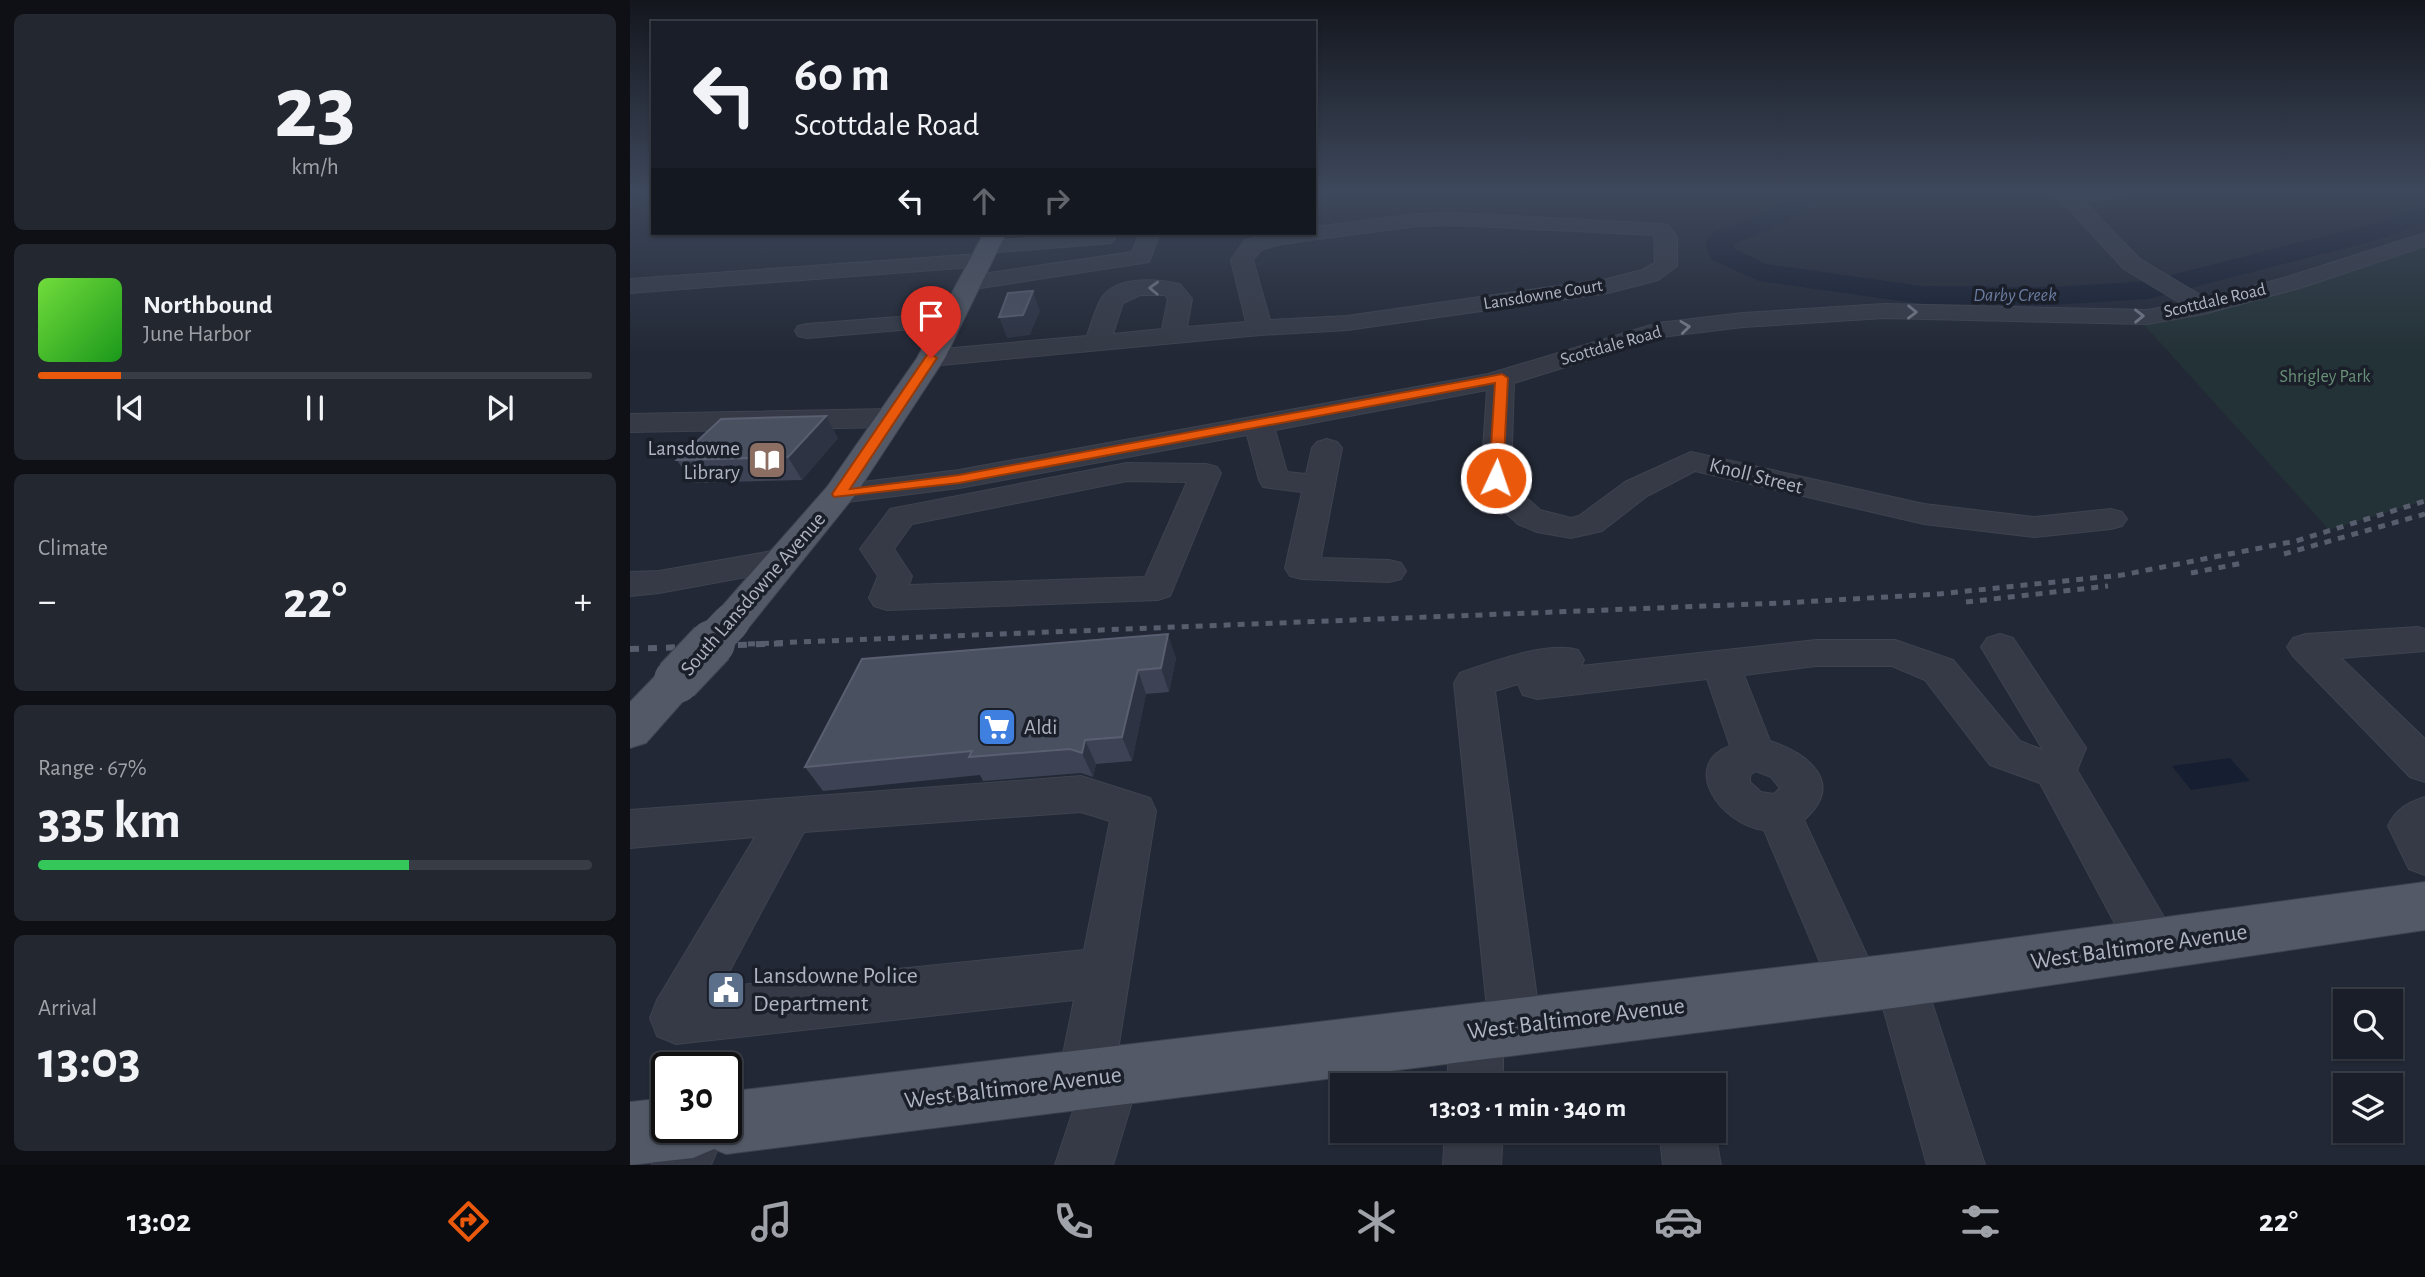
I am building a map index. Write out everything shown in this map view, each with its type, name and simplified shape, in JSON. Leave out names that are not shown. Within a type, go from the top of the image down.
[{"type":"main road","name":"South Lansdowne Avenue","points":[[630,730],[731,622],[839,494],[931,358],[983,254]]},
{"type":"main road","name":"West Baltimore Avenue","points":[[742,1121],[1100,1077],[1489,1048],[1878,983],[2425,906]]},
{"type":"main road","points":[[630,1135],[651,1132]]},
{"type":"street","points":[[983,254],[1053,245]]},
{"type":"street","points":[[983,254],[1018,276],[1141,257],[1145,245]]},
{"type":"street","name":"Lansdowne Court","points":[[1253,245],[1242,260],[1260,328]]},
{"type":"street","name":"Lansdowne Court","points":[[931,358],[1260,328],[1347,323],[1608,286],[1650,275],[1665,266],[1666,245]]},
{"type":"street","points":[[2114,245],[2132,264],[2199,304]]},
{"type":"street","name":"Scottdale Road","points":[[839,494],[959,479],[1031,478],[1259,425],[1502,378],[1658,330],[1743,320],[1884,311],[2147,317],[2295,282],[2406,245]]},
{"type":"street","points":[[630,286],[1028,249],[1031,253],[1018,276]]},
{"type":"street","points":[[1097,343],[1112,300],[1130,289],[1148,287],[1172,289],[1180,299],[1173,336]]},
{"type":"street","points":[[807,331],[950,320]]},
{"type":"street","name":"Knoll Street","points":[[1502,378],[1496,478],[1505,495],[1529,517],[1549,525],[1571,528],[1590,524],[1636,489],[1691,461],[1924,514],[2035,527],[2110,519]]},
{"type":"street","points":[[630,423],[889,418]]},
{"type":"street","points":[[1259,425],[1275,480],[1320,485]]},
{"type":"street","points":[[1327,448],[1302,568],[1390,571]]},
{"type":"street","points":[[1127,472],[1206,473],[1158,588],[887,598],[895,576],[877,549],[901,516],[1031,478],[1127,472]]},
{"type":"street","points":[[630,584],[659,582],[784,561]]},
{"type":"street","points":[[2418,640],[2306,647],[2425,765]]},
{"type":"street","points":[[2000,647],[2065,748],[2055,771]]},
{"type":"street","points":[[1537,685],[1816,653],[1895,653],[1939,670],[2006,753],[2055,771],[2153,945]]},
{"type":"street","points":[[1489,1048],[1474,683],[1547,663],[1601,655],[1701,667]]},
{"type":"street","points":[[1701,667],[1754,754],[1734,762],[1728,770],[1730,790],[1747,806],[1759,811],[1778,811],[1878,983],[1956,1165]]},
{"type":"street","points":[[630,829],[1081,794],[1134,811],[1105,972],[1100,1077],[1084,1165]]},
{"type":"street","points":[[791,815],[676,1018],[1105,972]]},
{"type":"street","points":[[2425,815],[2410,826],[2425,855]]},
{"type":"street","points":[[681,1165],[691,1143]]},
{"type":"street","points":[[1472,1165],[1473,1143]]},
{"type":"street","points":[[1689,1143],[1692,1165]]},
{"type":"green space","name":"Shrigley Park","points":[[2402,245],[2425,245],[2425,501],[2329,530],[2137,317],[2147,317]]},
{"type":"water","points":[[2230,758],[2250,781],[2191,790],[2172,766]]},
{"type":"building","points":[[1033,291],[1023,315],[999,317],[1008,293]]},
{"type":"building","points":[[826,416],[788,457],[677,460],[721,419]]},
{"type":"building","name":"Aldi","points":[[1168,634],[1161,668],[1138,670],[1122,737],[1085,740],[1082,753],[1070,749],[969,757],[972,751],[805,767],[862,659]]},
{"type":"waterway","name":"Darby Creek","points":[[1720,245],[1722,254],[1759,272],[1922,295],[2052,296],[2148,290],[2322,245]]},
{"type":"railway","points":[[748,644],[1782,603],[1939,594],[2122,575],[2296,541],[2425,501]]},
{"type":"railway","points":[[2284,554],[2425,514]]},
{"type":"railway","points":[[2191,573],[2243,563]]},
{"type":"railway","points":[[1966,602],[2108,586]]},
{"type":"railway","points":[[630,649],[792,643]]},
{"type":"place","name":"Lansdowne Library","points":[[767,460]]},
{"type":"place","name":"Aldi","points":[[997,727]]},
{"type":"place","name":"Lansdowne Police Department","points":[[726,990]]},
{"type":"route","points":[[931,358],[839,494],[959,479],[1326,413],[1502,378],[1496,478]]}]
